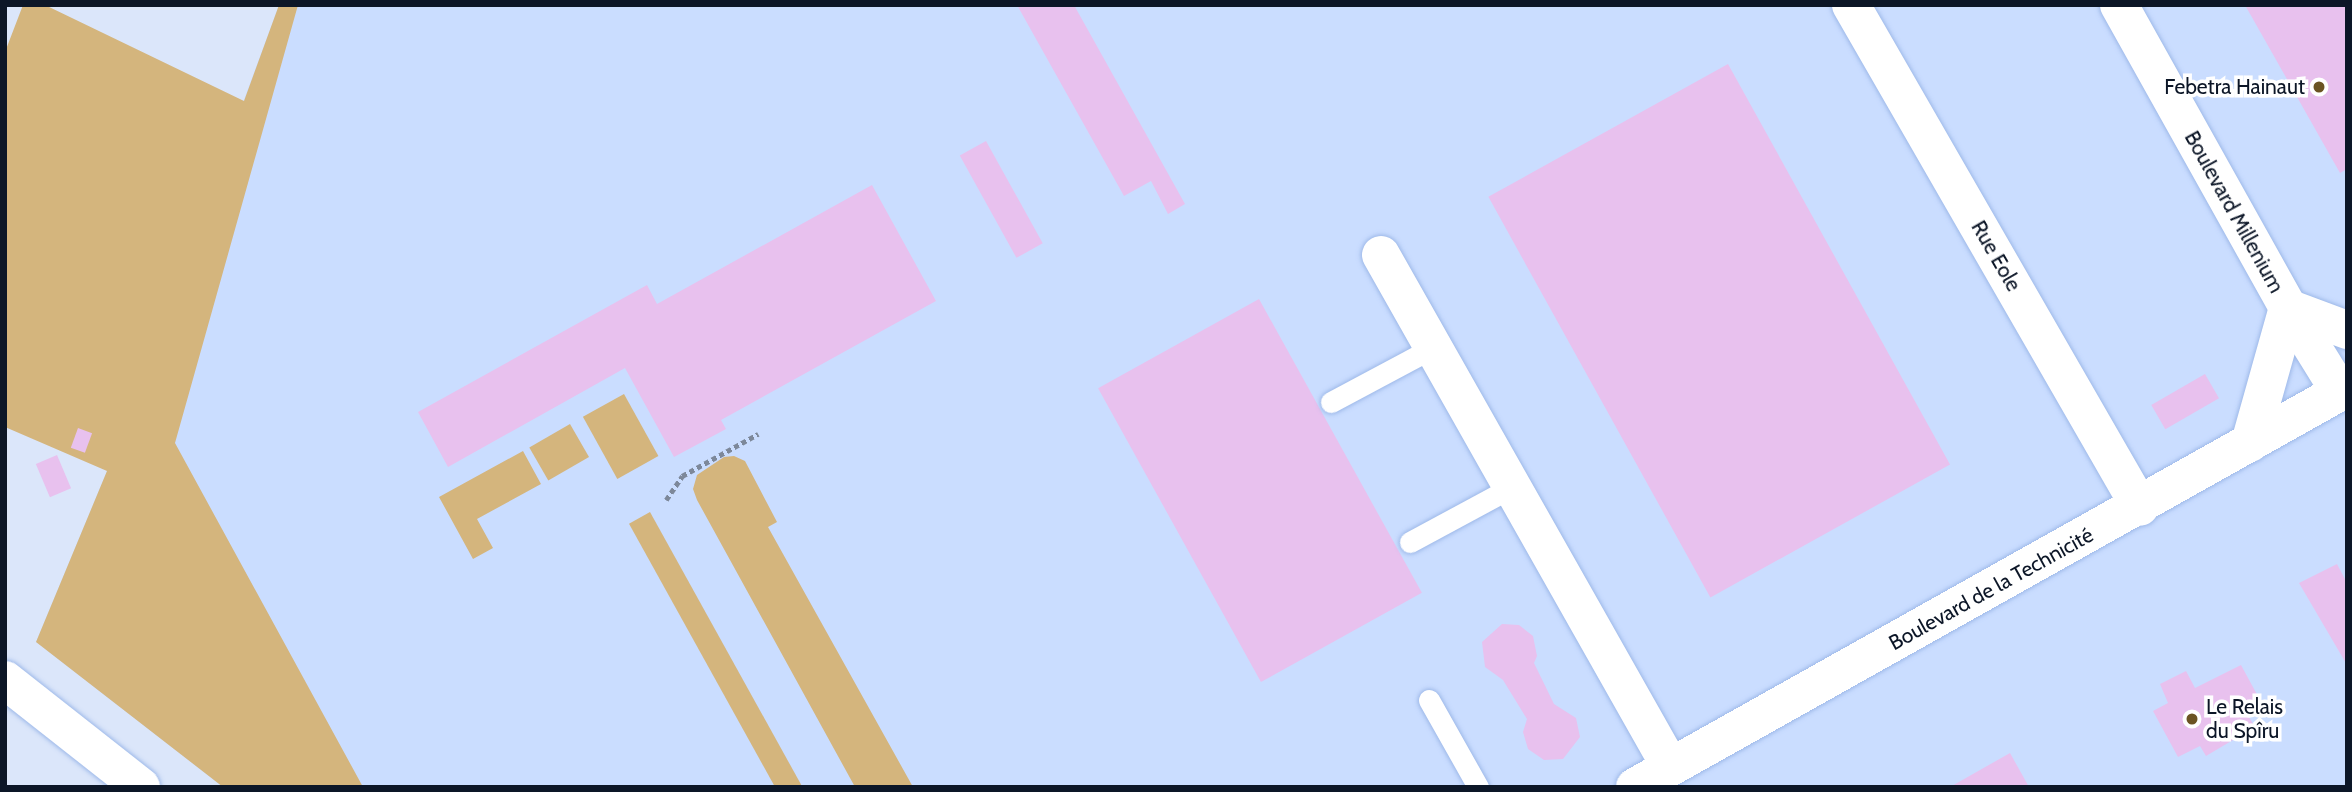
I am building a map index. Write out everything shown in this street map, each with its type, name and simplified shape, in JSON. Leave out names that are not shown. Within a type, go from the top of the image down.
[{"type":"street","name":"Rue Eole","points":[[1851,5],[2140,506]]},
{"type":"street","name":"Boulevard Millenium","points":[[2119,5],[2287,308],[2343,390]]},
{"type":"street","points":[[1381,254],[1670,766]]},
{"type":"street","points":[[2250,443],[2287,308],[2347,330]]},
{"type":"street","name":"Boulevard de la Technicité","points":[[1634,787],[2343,390]]},
{"type":"street","points":[[5,680],[141,787]]},
{"type":"lane","points":[[1331,402],[1434,347]]},
{"type":"lane","points":[[1410,542],[1514,486]]},
{"type":"lane","points":[[1429,700],[1478,787]]},
{"type":"path","points":[[666,500],[682,477],[758,434]]},
{"type":"shaded area","points":[[23,5],[45,5],[244,101],[279,5],[298,5],[175,443],[363,787],[223,787],[36,642],[107,471],[5,427],[5,52]]},
{"type":"shaded area","points":[[279,5],[2347,5],[2347,787],[223,787],[36,642],[107,471]]},
{"type":"shaded area","points":[[624,394],[658,456],[617,479],[583,417]]},
{"type":"shaded area","points":[[570,424],[589,457],[548,480],[529,448]]},
{"type":"shaded area","points":[[523,451],[541,484],[477,519],[493,548],[473,559],[439,497]]},
{"type":"shaded area","points":[[734,456],[745,461],[777,522],[768,527],[913,787],[855,787],[697,500],[693,489],[697,475],[724,457]]},
{"type":"shaded area","points":[[650,512],[802,787],[775,787],[629,524]]},
{"type":"building","points":[[1017,5],[1074,5],[1185,204],[1168,214],[1151,181],[1124,196]]},
{"type":"building","name":"Febetra Hainaut","points":[[2245,5],[2347,5],[2347,169],[2340,173]]},
{"type":"building","points":[[1728,64],[1950,465],[1710,597],[1488,197]]},
{"type":"building","points":[[986,141],[1043,243],[1016,258],[960,156]]},
{"type":"building","points":[[872,185],[936,301],[721,420],[726,429],[674,457],[625,368],[448,467],[418,412],[647,285],[657,304]]},
{"type":"building","points":[[1259,299],[1422,593],[1261,682],[1098,388]]},
{"type":"building","points":[[2205,374],[2219,398],[2165,429],[2151,405]]},
{"type":"building","points":[[78,428],[92,433],[85,453],[71,448]]},
{"type":"building","points":[[57,455],[71,488],[50,497],[36,464]]},
{"type":"building","points":[[2337,564],[2347,583],[2347,665],[2299,583]]},
{"type":"building","points":[[1502,624],[1519,625],[1533,636],[1537,656],[1534,663],[1554,704],[1576,718],[1580,737],[1563,759],[1544,760],[1528,749],[1523,732],[1527,719],[1503,680],[1485,667],[1482,642]]},
{"type":"building","name":"Le Relais du Spîru","points":[[2241,665],[2260,700],[2244,709],[2255,727],[2206,756],[2200,746],[2178,757],[2153,711],[2168,703],[2160,684],[2186,671],[2195,688]]},
{"type":"building","points":[[2010,753],[2029,787],[1950,787]]},
{"type":"place","name":"Febetra Hainaut","points":[[2319,87]]},
{"type":"place","name":"Le Relais du Spîru","points":[[2192,719]]}]
